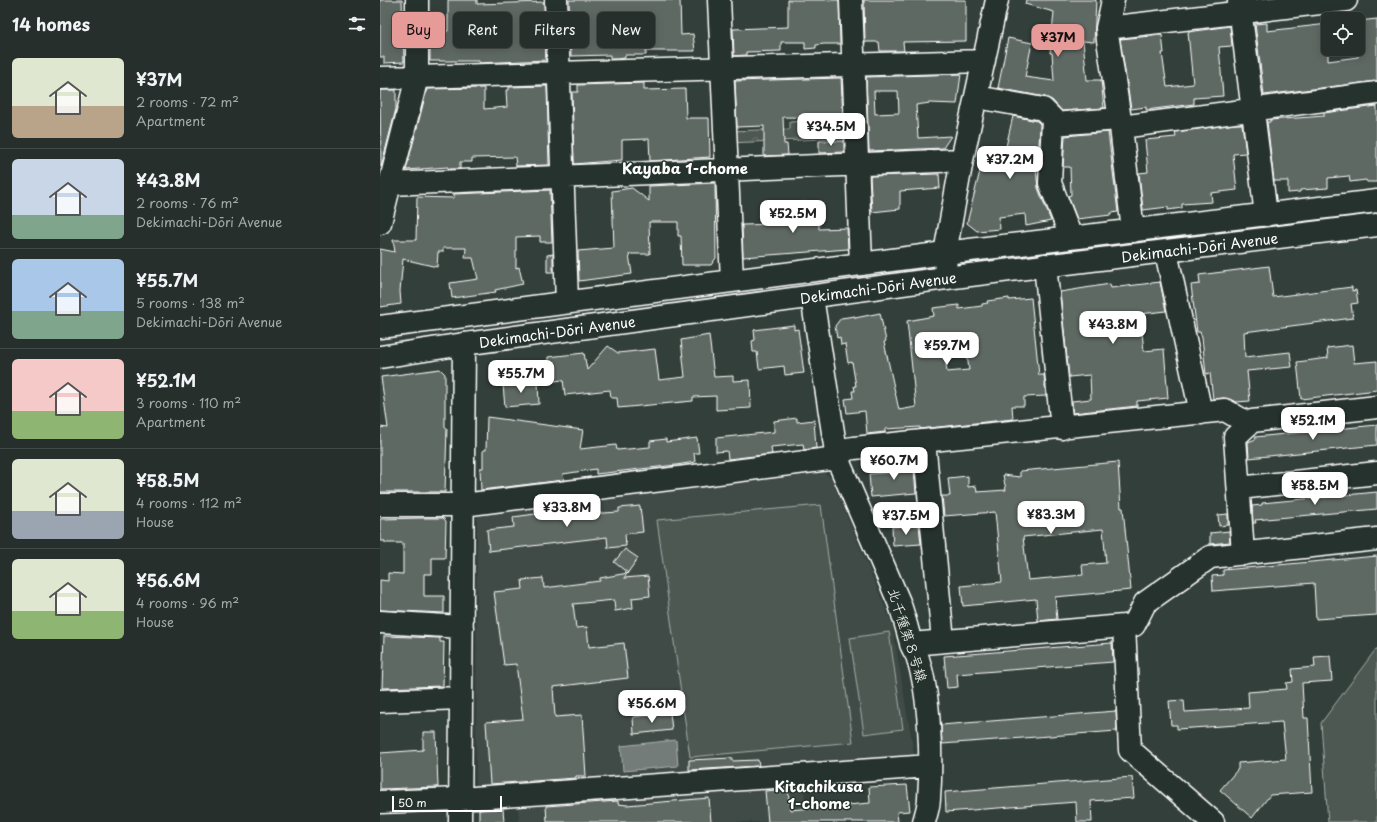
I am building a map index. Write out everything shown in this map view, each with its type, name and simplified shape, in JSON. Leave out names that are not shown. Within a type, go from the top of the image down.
[{"type":"street","points":[[380,223],[417,77],[417,0]]},
{"type":"street","points":[[556,0],[561,176],[567,302]]},
{"type":"street","points":[[719,0],[732,280]]},
{"type":"street","points":[[851,0],[861,264]]},
{"type":"street","points":[[946,278],[945,253],[962,160],[997,0]]},
{"type":"street","points":[[1113,0],[1108,28],[1133,231]]},
{"type":"street","points":[[1108,28],[1239,6],[1346,0]]},
{"type":"street","points":[[1239,6],[1266,215]]},
{"type":"street","points":[[380,78],[984,61]]},
{"type":"street","points":[[1053,124],[1120,123],[1252,109],[1377,93]]},
{"type":"street","points":[[977,97],[1043,109],[1053,119],[1050,183],[1071,237]]},
{"type":"street","points":[[389,184],[962,160]]},
{"type":"street","name":"Dekimachi-Dōri Avenue","points":[[380,327],[1071,237],[1133,231],[1377,201]]},
{"type":"street","name":"Dekimachi-Dōri Avenue","points":[[380,357],[464,344],[946,278],[1377,225]]},
{"type":"street","points":[[1166,252],[1201,413]]},
{"type":"street","points":[[1045,265],[1062,428]]},
{"type":"street","name":"北千種第８号線","points":[[812,297],[837,458],[899,602],[906,621],[911,644],[918,658],[924,685],[928,711],[930,766],[929,799],[924,822]]},
{"type":"street","points":[[460,822],[464,344]]},
{"type":"street","points":[[1243,554],[1235,437],[1252,421],[1377,407]]},
{"type":"street","points":[[380,506],[463,505],[837,458],[847,449],[854,448],[1062,428],[1225,410],[1249,424]]},
{"type":"street","points":[[924,441],[943,641]]},
{"type":"street","points":[[1239,488],[1377,472]]},
{"type":"street","points":[[911,644],[1134,625],[1145,603],[1210,557],[1377,539]]},
{"type":"street","points":[[380,622],[462,626]]},
{"type":"street","points":[[1124,626],[1130,750],[1213,822]]},
{"type":"street","points":[[380,700],[461,698]]},
{"type":"street","points":[[380,802],[460,799],[930,766]]},
{"type":"shaded area","points":[[824,473],[831,478],[892,624],[914,754],[910,763],[476,790],[477,518],[481,514]]},
{"type":"shaded area","points":[[676,740],[678,766],[623,771],[621,746]]},
{"type":"shaded area","points":[[804,785],[806,822],[519,822],[518,803]]},
{"type":"green space","points":[[848,119],[849,138],[728,143],[728,131],[790,129],[790,122]]},
{"type":"green space","points":[[821,505],[853,742],[690,757],[657,520]]},
{"type":"green space","points":[[889,632],[903,729],[864,734],[850,638]]},
{"type":"green space","points":[[1376,649],[1377,822],[1328,822],[1321,723]]},
{"type":"building","points":[[380,0],[402,0],[402,12],[392,12],[392,48],[404,48],[404,62],[384,63],[384,57],[380,57]]},
{"type":"building","points":[[448,0],[477,0],[477,4],[544,2],[544,12],[520,12],[520,48],[546,48],[546,60],[479,63],[479,61],[430,61],[430,48],[445,48],[445,31],[448,31]]},
{"type":"building","points":[[569,0],[680,0],[681,35],[693,34],[695,51],[646,51],[646,55],[625,55],[625,58],[617,59],[610,59],[610,55],[571,56],[571,48],[589,48],[589,12],[569,12]]},
{"type":"building","points":[[788,0],[839,0],[840,44],[816,45],[816,48],[805,49],[805,42],[781,42],[781,51],[746,52],[746,55],[734,56],[733,29],[788,27]]},
{"type":"building","points":[[864,0],[966,0],[966,41],[903,42],[904,51],[880,51],[879,42],[865,42]]},
{"type":"building","points":[[1026,0],[1096,0],[1094,42],[1083,41],[1087,80],[1101,80],[1104,108],[1062,111],[1052,100],[1045,97],[998,88],[1008,38],[1032,43],[1025,77],[1054,81],[1052,53],[1050,53],[1054,12],[1025,4]]},
{"type":"building","points":[[1377,19],[1377,81],[1264,95],[1255,24],[1267,23],[1267,31],[1321,25],[1321,56],[1328,56],[1328,61],[1365,56],[1365,20]]},
{"type":"building","points":[[1230,26],[1232,46],[1219,47],[1223,96],[1194,98],[1194,104],[1146,110],[1146,107],[1131,109],[1120,39],[1162,35],[1164,53],[1162,53],[1167,87],[1193,84],[1188,32]]},
{"type":"building","points":[[961,74],[957,104],[930,103],[916,105],[918,138],[951,136],[943,148],[869,151],[866,77]],"holes":[[[874,91],[898,91],[899,113],[875,114]]]},
{"type":"building","points":[[841,78],[843,118],[783,117],[784,144],[787,144],[788,155],[764,156],[764,126],[737,127],[735,81]]},
{"type":"building","points":[[644,83],[644,90],[685,89],[686,118],[709,118],[710,157],[650,161],[649,139],[622,140],[622,160],[574,164],[572,92],[578,92],[578,85]]},
{"type":"building","points":[[547,86],[549,165],[516,166],[515,157],[472,158],[472,162],[460,162],[460,169],[448,169],[448,167],[406,170],[427,89],[484,88],[484,109],[507,107],[506,90],[509,90],[509,87]]},
{"type":"building","points":[[380,90],[396,90],[396,109],[381,167]]},
{"type":"building","points":[[1377,106],[1377,182],[1367,182],[1366,180],[1350,182],[1349,176],[1328,178],[1328,188],[1300,190],[1300,192],[1288,193],[1288,181],[1274,181],[1267,122],[1270,122],[1270,120],[1324,116],[1324,113]]},
{"type":"building","points":[[1013,116],[1037,121],[1040,124],[1038,169],[1036,169],[1038,188],[1051,221],[1026,226],[1025,214],[999,217],[1000,229],[977,231],[967,223],[983,159],[981,159],[984,146],[1005,151]]},
{"type":"building","points":[[1242,124],[1246,153],[1233,154],[1237,190],[1211,193],[1212,202],[1182,204],[1182,208],[1168,210],[1168,207],[1143,210],[1139,173],[1148,172],[1145,140],[1176,137],[1175,132]]},
{"type":"building","points":[[1108,132],[1118,212],[1111,213],[1111,215],[1077,219],[1068,196],[1071,195],[1070,167],[1063,167],[1065,136]]},
{"type":"building","points":[[819,141],[844,141],[844,152],[819,153]]},
{"type":"building","points":[[939,174],[940,188],[900,191],[900,209],[872,212],[870,176]]},
{"type":"building","points":[[715,183],[716,258],[711,265],[682,265],[681,236],[678,236],[678,222],[649,222],[650,254],[629,254],[632,274],[579,281],[578,251],[614,248],[612,191],[632,188],[649,201],[649,186]]},
{"type":"building","points":[[550,190],[552,242],[540,242],[540,236],[516,237],[516,268],[519,267],[523,284],[495,290],[496,292],[452,298],[450,283],[478,279],[473,258],[465,258],[466,248],[443,248],[443,252],[438,252],[437,267],[403,259],[400,291],[401,304],[380,307],[380,249],[395,252],[393,240],[416,240],[417,197],[454,198],[454,194]]},
{"type":"building","points":[[814,202],[814,204],[818,204],[819,229],[847,228],[848,249],[743,257],[742,225],[781,224],[780,203]]},
{"type":"building","points":[[553,254],[553,272],[547,272],[547,255]]},
{"type":"building","points":[[1269,266],[1273,297],[1352,287],[1352,291],[1356,290],[1358,303],[1351,304],[1353,318],[1244,332],[1245,357],[1290,352],[1292,367],[1247,371],[1250,401],[1237,402],[1224,398],[1213,399],[1210,373],[1206,374],[1202,338],[1200,332],[1197,332],[1191,285],[1200,284],[1199,275]]},
{"type":"building","points":[[1160,282],[1166,311],[1140,314],[1144,351],[1164,349],[1168,398],[1137,401],[1137,406],[1073,413],[1072,401],[1091,399],[1090,375],[1069,377],[1060,292],[1110,284],[1111,288]]},
{"type":"building","points":[[1009,298],[1009,300],[1031,298],[1039,375],[1044,375],[1046,396],[1024,397],[1024,406],[1012,406],[1013,419],[920,429],[920,427],[885,429],[885,432],[867,434],[865,411],[847,413],[845,399],[853,398],[852,391],[855,391],[854,386],[856,386],[852,362],[848,363],[845,344],[841,345],[840,337],[837,338],[835,326],[841,318],[855,316],[855,318],[880,313],[886,341],[884,342],[899,410],[916,407],[907,321],[934,316],[933,308],[959,305],[959,309],[982,306],[982,304],[988,303],[987,301]],"holes":[[[966,346],[969,370],[947,372],[944,349]]]},
{"type":"building","points":[[794,325],[794,330],[798,329],[804,373],[785,375],[784,366],[759,369],[757,352],[753,352],[752,341],[755,340],[754,330]]},
{"type":"building","points":[[709,335],[714,377],[733,376],[733,381],[750,380],[751,408],[716,410],[716,396],[693,397],[693,401],[618,408],[617,398],[611,398],[610,390],[565,395],[563,380],[539,383],[538,371],[541,371],[540,362],[548,361],[548,357],[584,353],[587,370],[608,346],[618,353],[655,349],[659,380],[685,377],[681,340]]},
{"type":"building","points":[[1352,345],[1354,363],[1377,361],[1377,390],[1301,399],[1297,362],[1328,358],[1327,348]]},
{"type":"building","points":[[440,369],[445,374],[445,428],[447,428],[445,492],[380,492],[380,427],[388,428],[381,377]]},
{"type":"building","points":[[538,382],[539,404],[505,407],[503,385]]},
{"type":"building","points":[[487,417],[583,430],[580,449],[616,445],[617,450],[650,447],[650,441],[666,439],[666,442],[697,438],[699,453],[694,453],[695,462],[596,474],[596,469],[563,474],[564,480],[481,490],[480,468],[483,468],[483,450],[486,450]]},
{"type":"building","points":[[797,418],[797,422],[814,420],[816,448],[804,450],[803,444],[771,447],[772,454],[728,459],[727,451],[716,452],[716,438],[774,432],[774,421]]},
{"type":"building","points":[[1377,425],[1377,445],[1249,458],[1248,442],[1256,439],[1255,437]]},
{"type":"building","points":[[913,459],[916,493],[871,497],[869,474],[901,472],[900,460]]},
{"type":"building","points":[[1118,462],[1121,508],[1123,508],[1131,590],[1055,597],[1057,619],[1038,621],[1036,599],[963,606],[961,586],[1002,582],[995,512],[944,516],[942,496],[950,496],[948,478],[968,476],[968,487],[976,486],[977,492],[1006,490],[1003,475],[1020,477],[1020,471]],"holes":[[[1103,529],[1106,563],[1082,565],[1083,575],[1028,580],[1023,537]]]},
{"type":"building","points":[[1377,492],[1377,509],[1255,520],[1256,523],[1253,523],[1252,506],[1262,505],[1262,503]]},
{"type":"building","points":[[640,506],[643,532],[625,534],[626,546],[608,548],[607,537],[489,551],[487,530],[514,527],[513,517],[588,507],[589,514],[619,512],[619,508]]},
{"type":"building","points":[[1228,514],[1228,525],[1219,526],[1218,515]]},
{"type":"building","points":[[443,518],[446,521],[445,558],[432,558],[432,574],[424,574],[424,596],[444,596],[444,613],[380,610],[380,580],[388,581],[388,573],[403,574],[403,543],[385,543],[385,541],[380,541],[380,519]]},
{"type":"building","points":[[919,525],[921,544],[893,546],[892,527]]},
{"type":"building","points":[[1229,531],[1230,542],[1210,544],[1210,533]]},
{"type":"building","points":[[625,549],[638,558],[628,573],[614,562]]},
{"type":"building","points":[[1377,556],[1377,615],[1316,619],[1314,583],[1213,591],[1212,576],[1223,575],[1223,570]]},
{"type":"building","points":[[627,573],[624,578],[648,576],[650,596],[632,598],[633,608],[615,611],[614,600],[573,604],[576,628],[587,627],[589,647],[624,643],[628,678],[553,687],[555,717],[582,715],[586,776],[490,784],[486,722],[523,719],[516,664],[504,665],[494,592],[523,589],[522,580],[543,578],[544,588],[600,581],[600,578]]},
{"type":"building","points":[[384,636],[440,638],[440,642],[444,642],[443,686],[382,688]]},
{"type":"building","points":[[1112,643],[1113,662],[957,674],[958,687],[947,688],[944,656]]},
{"type":"building","points":[[1330,656],[1332,681],[1302,683],[1304,718],[1308,718],[1312,792],[1270,795],[1252,818],[1220,790],[1238,769],[1238,763],[1286,759],[1282,722],[1177,729],[1177,725],[1171,725],[1169,701],[1184,700],[1185,712],[1249,708],[1248,692],[1287,689],[1286,683],[1293,682],[1292,669],[1315,667],[1314,657]]},
{"type":"building","points":[[1116,711],[1117,731],[942,744],[941,725]]},
{"type":"building","points":[[670,713],[672,730],[634,734],[633,717]]},
{"type":"building","points":[[423,732],[436,732],[438,787],[380,789],[380,753],[423,750]]},
{"type":"building","points":[[732,758],[732,761],[758,760],[759,766],[689,770],[689,760]]},
{"type":"building","points":[[1132,777],[1134,798],[1091,801],[1092,822],[1077,822],[1076,802],[946,812],[945,792]]},
{"type":"building","points":[[907,785],[910,811],[897,812],[898,822],[768,822],[765,791],[788,789],[790,810],[870,803],[869,787]]},
{"type":"building","points":[[709,798],[711,822],[547,822],[546,806],[618,801],[618,804],[627,805]]},
{"type":"building","points":[[503,809],[504,822],[479,822],[479,810]]},
{"type":"district","name":"Kayaba 1-chome","points":[[685,167]]},
{"type":"district","name":"Kitachikusa 1-chome","points":[[819,794]]}]
